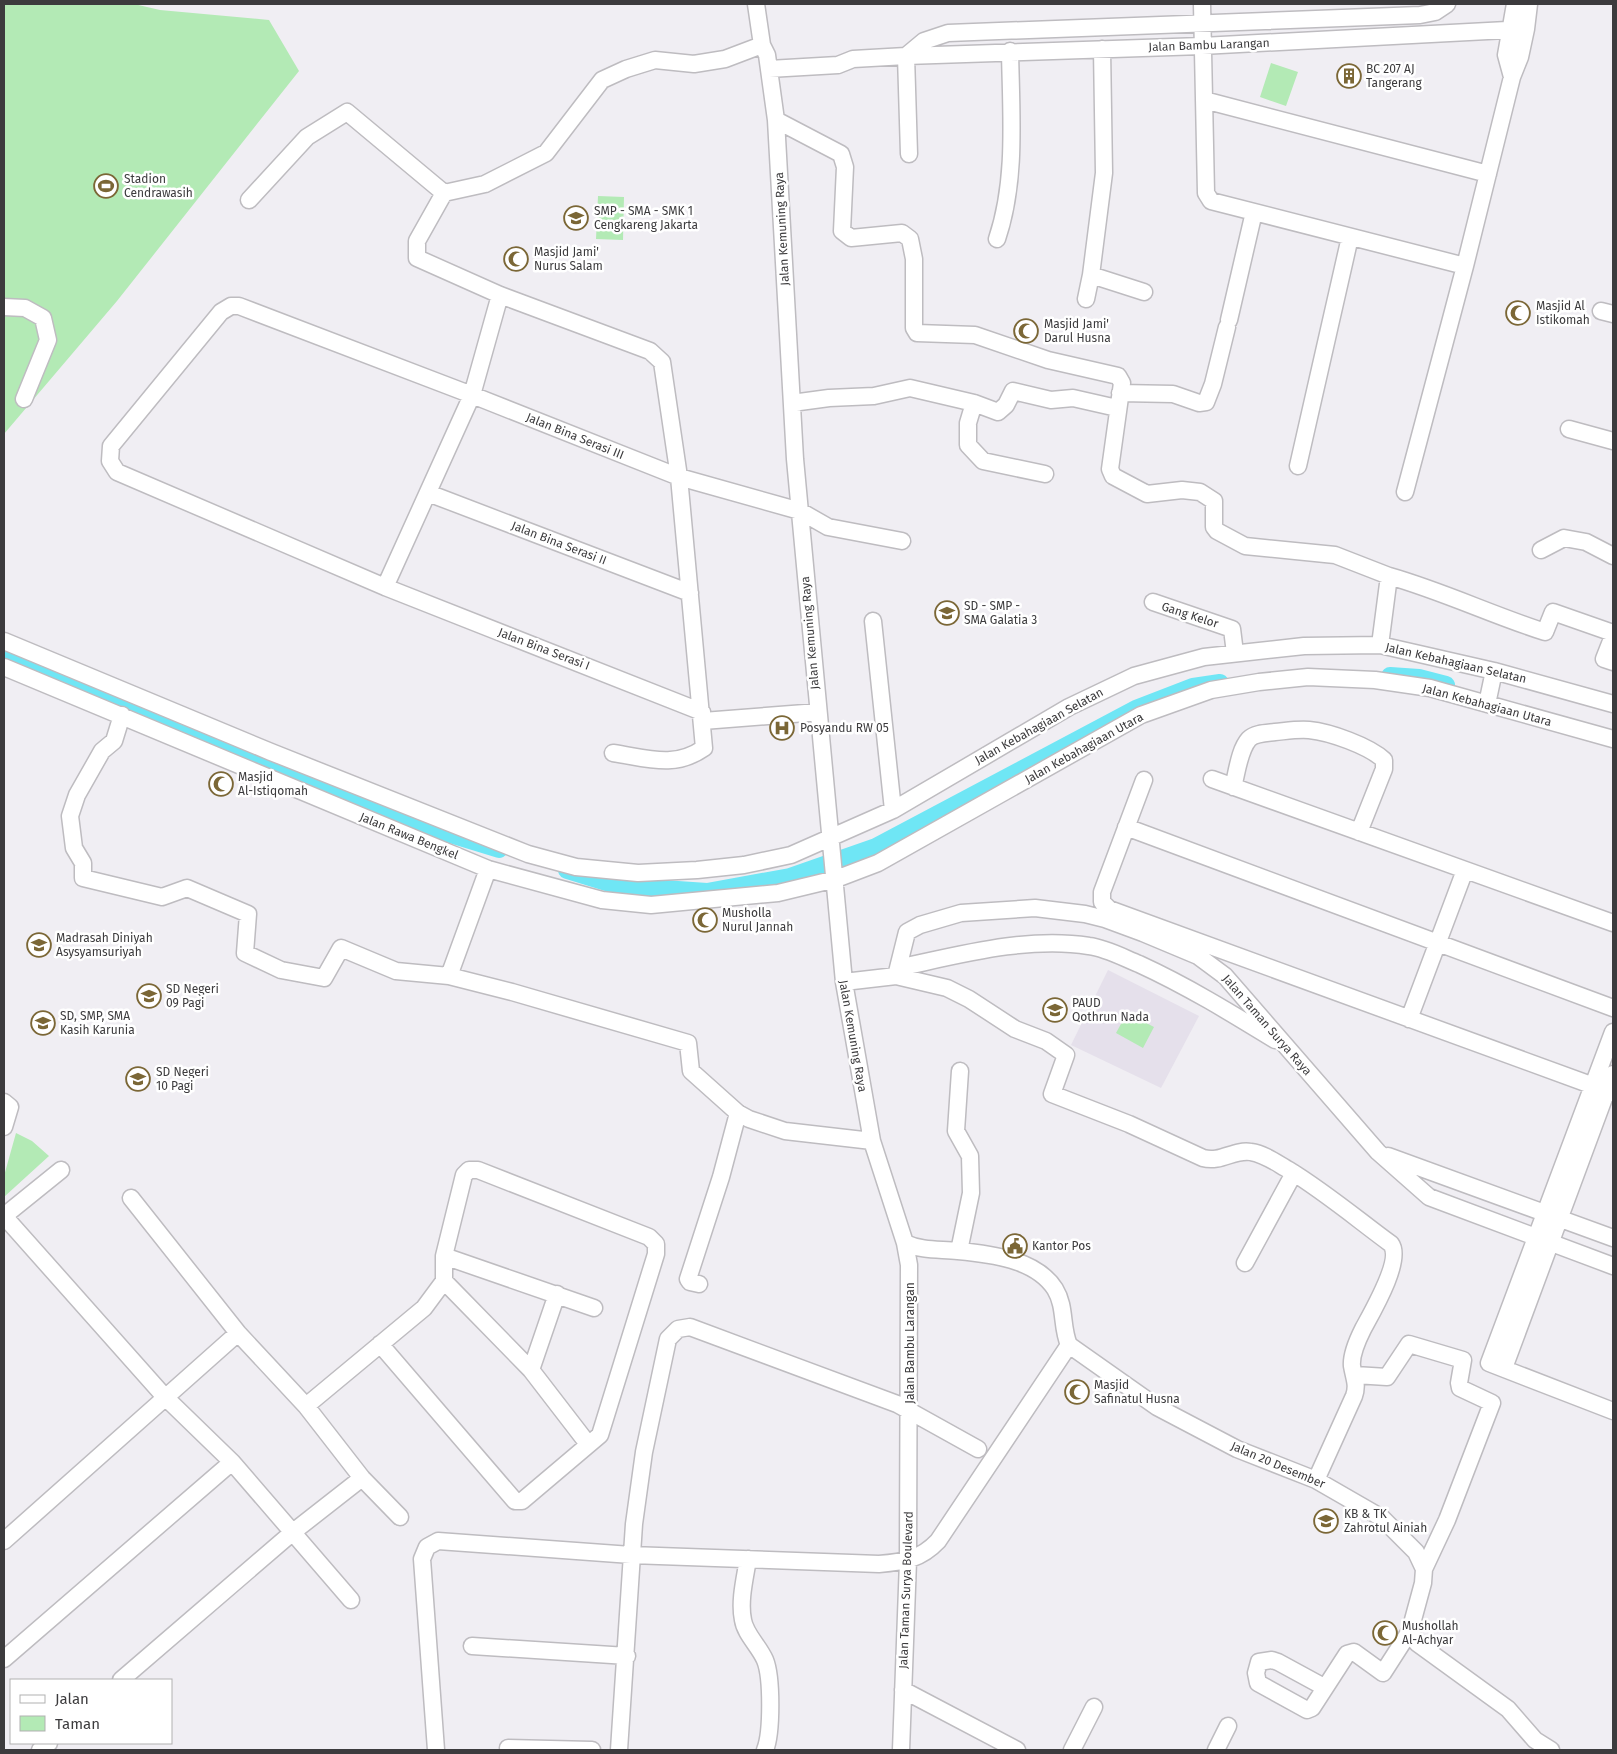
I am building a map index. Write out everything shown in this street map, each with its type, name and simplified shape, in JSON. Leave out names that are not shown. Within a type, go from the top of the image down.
[{"type":"street","name":"Jalan Kemuning Raya","points":[[756,4],[762,45],[767,56],[776,120],[800,511],[844,982],[872,1141],[907,1255]]},
{"type":"street","points":[[1202,4],[1207,197],[1211,201],[1465,266]]},
{"type":"street","name":"Jalan Bambu Larangan","points":[[906,56],[924,41],[948,33],[1420,15],[1435,12],[1447,4]]},
{"type":"street","points":[[1405,492],[1465,266],[1512,76],[1520,57],[1519,30],[1515,4]]},
{"type":"street","points":[[1519,30],[1529,4]]},
{"type":"street","name":"Jalan Bambu Larangan","points":[[769,69],[838,65],[853,59],[906,56],[1202,46],[1519,30]]},
{"type":"street","points":[[613,753],[669,762],[690,757],[704,748],[703,716],[679,477],[662,362],[650,351],[500,295],[417,258],[417,241],[444,193],[485,184],[546,153],[602,80],[626,68],[655,60],[694,64],[725,60],[762,45]]},
{"type":"street","points":[[1086,298],[1091,275],[1104,173],[1102,49]]},
{"type":"street","points":[[997,239],[1006,214],[1011,154],[1010,51]]},
{"type":"street","points":[[906,56],[909,154]]},
{"type":"street","points":[[1204,100],[1488,174]]},
{"type":"street","points":[[249,200],[307,137],[347,112],[444,193]]},
{"type":"street","points":[[776,120],[840,154],[845,167],[842,231],[846,236],[851,238],[902,233],[910,239],[914,259],[914,328],[917,332],[975,335],[1048,360],[1118,376],[1122,381],[1110,469],[1113,476],[1128,486],[1147,494],[1182,490],[1200,492],[1214,501],[1214,527],[1217,531],[1249,548],[1336,554],[1389,576],[1425,586],[1502,618],[1545,632],[1553,612],[1613,635],[1604,659],[1613,662]]},
{"type":"street","points":[[792,403],[829,398],[874,396],[910,388],[974,403],[998,412],[1006,405],[1013,391],[1051,400],[1073,398],[1119,400],[1173,394],[1199,403],[1206,402],[1213,384],[1254,212]]},
{"type":"street","points":[[1298,466],[1350,237]]},
{"type":"street","points":[[1091,275],[1144,292]]},
{"type":"street","points":[[385,587],[472,395],[500,295]]},
{"type":"street","name":"Jalan Bina Serasi III","points":[[385,587],[117,472],[110,461],[111,446],[221,312],[231,306],[251,310],[679,477],[800,511]]},
{"type":"street","points":[[4,307],[25,308],[44,318],[48,340],[24,399]]},
{"type":"street","points":[[974,403],[968,422],[968,445],[983,460],[1045,474]]},
{"type":"street","points":[[1569,429],[1613,441]]},
{"type":"street","name":"Jalan Bina Serasi II","points":[[428,493],[690,593]]},
{"type":"street","points":[[800,511],[828,527],[902,541]]},
{"type":"street","points":[[1541,550],[1564,538],[1586,542],[1613,556]]},
{"type":"street","points":[[1380,645],[1389,576]]},
{"type":"street","name":"Jalan Bina Serasi I","points":[[385,587],[703,716]]},
{"type":"street","name":"Gang Kelor","points":[[1153,602],[1232,628],[1235,653]]},
{"type":"street","points":[[873,621],[893,810]]},
{"type":"street","name":"Jalan Rawa Bengkel","points":[[4,640],[488,869],[602,900],[651,905],[778,893],[835,876]]},
{"type":"street","name":"Jalan Kebahagiaan Selatan","points":[[830,844],[893,810],[1069,707],[1134,676],[1204,657],[1304,646],[1380,645],[1613,704]]},
{"type":"street","name":"Jalan Rawa Bengkel","points":[[4,667],[122,715],[528,854],[576,866],[638,873],[706,869],[744,865],[830,844]]},
{"type":"street","points":[[1487,702],[1493,673]]},
{"type":"street","name":"Jalan Kebahagiaan Utara","points":[[835,876],[878,863],[1141,715],[1211,690],[1308,677],[1356,679],[1430,688],[1487,702],[1613,739]]},
{"type":"street","points":[[703,716],[818,712]]},
{"type":"street","points":[[122,715],[114,740],[102,750],[77,795],[70,816],[74,848],[83,863],[83,878],[162,897],[186,888],[248,914],[245,952],[281,970],[324,978],[341,948],[396,971],[449,976],[512,992],[688,1043],[691,1071],[738,1113],[785,1131],[872,1141]]},
{"type":"street","points":[[1233,787],[1242,753],[1248,740],[1253,736],[1268,732],[1310,730],[1348,741],[1377,754],[1384,760],[1384,769],[1359,832]]},
{"type":"street","points":[[1212,779],[1613,923]]},
{"type":"street","points":[[1144,780],[1102,892],[1102,902],[1109,909],[1604,1090]]},
{"type":"street","points":[[1126,827],[1613,1008]]},
{"type":"street","points":[[449,976],[488,869]]},
{"type":"street","points":[[1409,1018],[1465,870]]},
{"type":"street","name":"Jalan Taman Surya Raya","points":[[897,972],[907,932],[928,922],[961,913],[1036,908],[1085,914],[1143,932],[1198,956],[1225,976],[1292,1050],[1351,1124],[1378,1152],[1429,1197],[1606,1263]]},
{"type":"street","points":[[844,982],[897,972],[978,952],[1058,944],[1091,946],[1174,980],[1292,1050]]},
{"type":"street","points":[[897,972],[946,988],[1015,1029],[1046,1041],[1066,1055],[1052,1094],[1129,1124],[1203,1158],[1216,1160],[1231,1154],[1253,1152],[1322,1190],[1393,1247],[1394,1254],[1383,1291],[1362,1331],[1352,1359],[1357,1386],[1354,1396],[1316,1480]]},
{"type":"street","points":[[1543,1239],[1560,1219],[1604,1090],[1613,1032]]},
{"type":"street","points":[[959,1251],[971,1193],[970,1156],[956,1131],[960,1071]]},
{"type":"street","points":[[1613,1074],[1544,1213],[1543,1239],[1504,1368],[1613,1411]]},
{"type":"street","points":[[4,1102],[10,1107],[4,1127]]},
{"type":"street","points":[[698,1284],[690,1282],[688,1279],[718,1186],[738,1113]]},
{"type":"street","name":"Jalan Taman Surya Raya","points":[[1378,1152],[1610,1237]]},
{"type":"street","points":[[61,1170],[4,1216],[164,1396],[232,1462],[351,1600]]},
{"type":"street","points":[[306,1406],[380,1344],[424,1308],[444,1281],[444,1256],[464,1175],[469,1170],[478,1170],[649,1237],[656,1244],[656,1254],[600,1434],[522,1501],[515,1501],[380,1344]]},
{"type":"street","points":[[1245,1263],[1294,1173]]},
{"type":"street","points":[[131,1198],[238,1333],[306,1406],[362,1478],[400,1517]]},
{"type":"street","points":[[1606,1263],[1610,1237]]},
{"type":"street","points":[[436,1750],[422,1560],[427,1547],[438,1541],[630,1555],[879,1564],[908,1561],[928,1552],[938,1541],[1069,1345],[1061,1302],[1054,1288],[1041,1275],[1025,1264],[959,1251],[918,1248],[907,1255]]},
{"type":"street","name":"Jalan Bambu Larangan","points":[[907,1255],[910,1431]]},
{"type":"street","points":[[444,1256],[594,1308]]},
{"type":"street","points":[[444,1281],[532,1370],[588,1444]]},
{"type":"street","points":[[532,1370],[557,1294]]},
{"type":"street","points":[[619,1750],[627,1656],[630,1555],[644,1452],[668,1339],[678,1329],[690,1327],[910,1410],[978,1449]]},
{"type":"street","points":[[4,1541],[164,1396],[238,1333]]},
{"type":"street","points":[[1324,1687],[1350,1652],[1383,1673],[1410,1631],[1424,1583],[1424,1568],[1447,1520],[1492,1403],[1460,1388],[1459,1383],[1463,1360],[1408,1344],[1387,1377],[1355,1375]]},
{"type":"street","name":"Jalan 20 Desember","points":[[1069,1345],[1157,1407],[1237,1449],[1316,1480],[1382,1518],[1416,1552],[1424,1568]]},
{"type":"street","name":"Jalan Taman Surya Boulevard","points":[[901,1750],[908,1561],[910,1431]]},
{"type":"street","points":[[4,1659],[232,1462]]},
{"type":"street","points":[[122,1679],[293,1532],[362,1478]]},
{"type":"street","points":[[748,1559],[742,1609],[743,1622],[766,1661],[771,1706],[768,1743],[764,1750]]},
{"type":"street","points":[[1410,1631],[1417,1643],[1508,1709],[1535,1740],[1551,1750]]},
{"type":"street","points":[[472,1646],[627,1656]]},
{"type":"street","points":[[903,1690],[1017,1750]]},
{"type":"street","points":[[1072,1750],[1094,1707]]},
{"type":"street","points":[[1216,1750],[1228,1726]]},
{"type":"street","points":[[508,1748],[592,1750]]},
{"type":"shaded area","points":[[1108,970],[1199,1016],[1161,1088],[1071,1045]]},
{"type":"green space","name":"Stadion Cendrawasih","points":[[4,4],[134,4],[160,10],[269,20],[299,71],[117,301],[4,434]]},
{"type":"green space","points":[[1271,63],[1298,72],[1286,106],[1260,97]]},
{"type":"green space","points":[[598,196],[624,197],[623,240],[596,239]]},
{"type":"green space","points":[[1127,1013],[1154,1027],[1143,1048],[1116,1033]]},
{"type":"green space","points":[[16,1133],[32,1141],[49,1156],[4,1197],[4,1176]]},
{"type":"waterway","points":[[4,654],[437,830],[499,849]]},
{"type":"waterway","points":[[1390,676],[1419,678],[1446,685]]},
{"type":"waterway","points":[[567,870],[619,886],[707,892],[790,877],[876,847],[1136,709],[1193,687],[1220,683]]},
{"type":"place","name":"BC 207 AJ Tangerang","points":[[1349,76]]},
{"type":"place","name":"Stadion Cendrawasih","points":[[106,186]]},
{"type":"place","name":"SMP - SMA - SMK 1 Cengkareng Jakarta","points":[[576,218]]},
{"type":"place","name":"Masjid Jami' Nurus Salam","points":[[516,259]]},
{"type":"place","name":"Masjid Al Istikomah","points":[[1518,313]]},
{"type":"place","name":"Masjid Jami' Darul Husna","points":[[1026,331]]},
{"type":"place","name":"SD - SMP - SMA Galatia 3","points":[[947,613]]},
{"type":"place","name":"Posyandu RW 05","points":[[782,728]]},
{"type":"place","name":"Masjid Al-Istiqomah","points":[[221,784]]},
{"type":"place","name":"Musholla Nurul Jannah","points":[[705,920]]},
{"type":"place","name":"Madrasah Diniyah Asysyamsuriyah","points":[[39,945]]},
{"type":"place","name":"SD Negeri 09 Pagi","points":[[149,996]]},
{"type":"place","name":"PAUD Qothrun Nada","points":[[1055,1010]]},
{"type":"place","name":"SD, SMP, SMA Kasih Karunia","points":[[43,1023]]},
{"type":"place","name":"SD Negeri 10 Pagi","points":[[138,1079]]},
{"type":"place","name":"Kantor Pos","points":[[1015,1246]]},
{"type":"place","name":"Masjid Safinatul Husna","points":[[1077,1392]]},
{"type":"place","name":"KB & TK Zahrotul Ainiah","points":[[1326,1521]]},
{"type":"place","name":"Mushollah Al-Achyar","points":[[1385,1633]]}]
